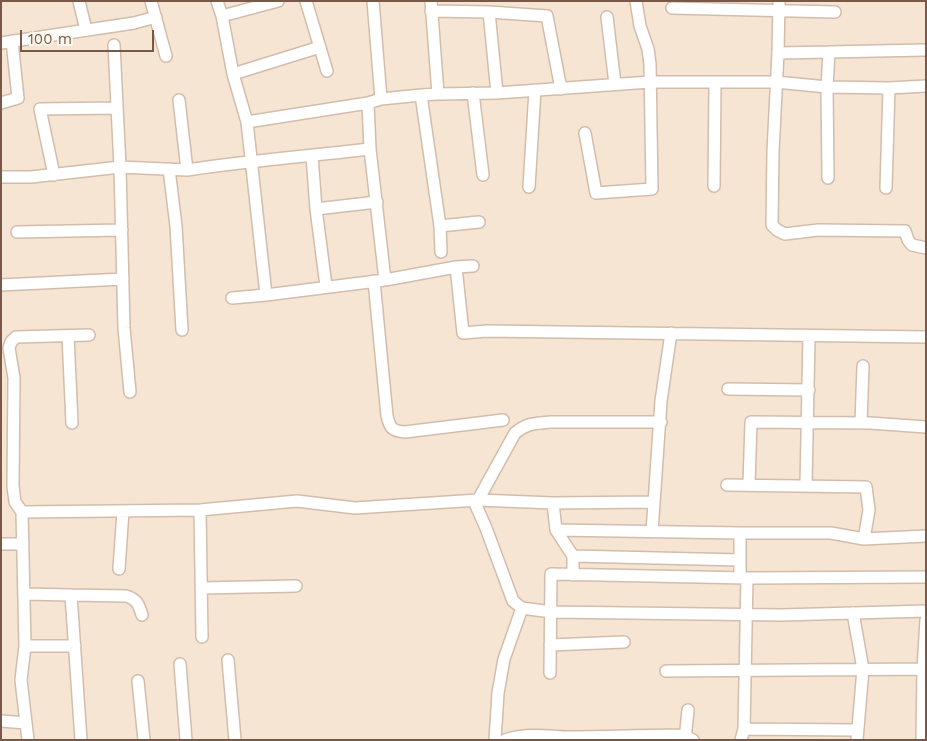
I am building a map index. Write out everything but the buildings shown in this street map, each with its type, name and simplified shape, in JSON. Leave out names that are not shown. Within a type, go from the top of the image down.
[{"type":"street","points":[[80,1],[86,30]]},
{"type":"street","points":[[151,1],[166,56]]},
{"type":"street","points":[[217,1],[222,16],[233,74],[247,122],[266,295]]},
{"type":"street","points":[[222,16],[278,1]]},
{"type":"street","points":[[306,1],[327,71]]},
{"type":"street","points":[[373,1],[381,99]]},
{"type":"street","points":[[586,133],[596,193],[652,190],[648,49],[640,26],[636,1]]},
{"type":"street","points":[[438,94],[431,6],[548,16],[561,89]]},
{"type":"street","points":[[779,6],[772,225],[785,234],[818,230],[906,230],[908,240],[912,246],[926,248]]},
{"type":"street","points":[[672,8],[779,6],[835,12]]},
{"type":"street","points":[[489,12],[497,92]]},
{"type":"street","points":[[1,103],[18,98],[7,42],[156,18]]},
{"type":"street","points":[[607,18],[614,84]]},
{"type":"street","points":[[114,45],[120,168],[124,328],[130,392]]},
{"type":"street","points":[[233,74],[320,47]]},
{"type":"street","points":[[778,53],[924,50]]},
{"type":"street","points":[[828,178],[827,87],[829,52]]},
{"type":"street","points":[[247,122],[368,103],[381,99],[420,95],[561,89],[650,82],[776,82],[827,87],[889,88],[926,86]]},
{"type":"street","points":[[714,186],[715,83]]},
{"type":"street","points":[[886,188],[889,88]]},
{"type":"street","points":[[529,188],[535,90]]},
{"type":"street","points":[[473,93],[483,176]]},
{"type":"street","points":[[420,95],[440,226],[440,252]]},
{"type":"street","points":[[179,100],[187,170]]},
{"type":"street","points":[[368,103],[370,149],[376,202],[387,416],[390,427],[396,431],[405,432],[503,420]]},
{"type":"street","points":[[54,175],[40,109],[117,108]]},
{"type":"street","points":[[1,177],[54,175],[120,168],[187,170],[250,160],[312,156],[370,149]]},
{"type":"street","points":[[312,156],[316,209],[326,286]]},
{"type":"street","points":[[169,169],[176,226],[182,330]]},
{"type":"street","points":[[316,209],[376,202]]},
{"type":"street","points":[[440,226],[479,222]]},
{"type":"street","points":[[17,232],[122,230]]},
{"type":"street","points":[[232,298],[380,280],[456,267],[473,266]]},
{"type":"street","points":[[456,267],[463,333],[487,331],[926,337]]},
{"type":"street","points":[[1,286],[123,279]]},
{"type":"street","points":[[652,532],[661,401],[671,333]]},
{"type":"street","points":[[28,740],[21,680],[25,646],[22,512],[14,502],[7,486],[14,378],[9,348],[11,342],[16,337],[89,335]]},
{"type":"street","points":[[68,336],[72,423]]},
{"type":"street","points":[[806,485],[809,336]]},
{"type":"street","points":[[862,423],[863,366]]},
{"type":"street","points":[[728,389],[808,390]]},
{"type":"street","points":[[661,422],[533,423],[524,426],[515,433],[476,500],[513,600],[522,608],[551,612],[746,614],[926,611]]},
{"type":"street","points":[[749,484],[751,422],[862,423],[926,427]]},
{"type":"street","points":[[727,484],[866,487],[869,510],[864,538]]},
{"type":"street","points":[[22,512],[200,510],[297,501],[355,508],[476,500],[553,503],[654,502]]},
{"type":"street","points":[[553,503],[556,530],[573,556],[573,575]]},
{"type":"street","points":[[200,510],[202,637]]},
{"type":"street","points":[[120,569],[123,511]]},
{"type":"street","points":[[556,530],[831,533],[864,538],[926,536]]},
{"type":"street","points":[[740,533],[740,560],[744,578],[746,614],[743,734],[857,735],[863,669],[853,613]]},
{"type":"street","points":[[1,544],[23,544]]},
{"type":"street","points":[[573,556],[740,560]]},
{"type":"street","points":[[550,673],[551,574],[744,578],[926,577]]},
{"type":"street","points":[[201,588],[296,586]]},
{"type":"street","points":[[25,594],[126,596],[134,598],[142,615]]},
{"type":"street","points":[[71,594],[81,740]]},
{"type":"street","points":[[495,740],[498,693],[504,659],[522,608]]},
{"type":"street","points":[[922,740],[926,620]]},
{"type":"street","points":[[550,645],[624,642]]},
{"type":"street","points":[[25,646],[75,646]]},
{"type":"street","points":[[228,660],[235,740]]},
{"type":"street","points":[[180,664],[186,740]]},
{"type":"street","points":[[666,671],[924,669]]},
{"type":"street","points":[[138,681],[144,740]]},
{"type":"street","points":[[505,740],[532,735],[566,738],[687,738],[688,710]]},
{"type":"street","points":[[1,721],[26,723]]},
{"type":"shaded area","points":[[1,1],[926,1],[926,740],[1,740]]}]
